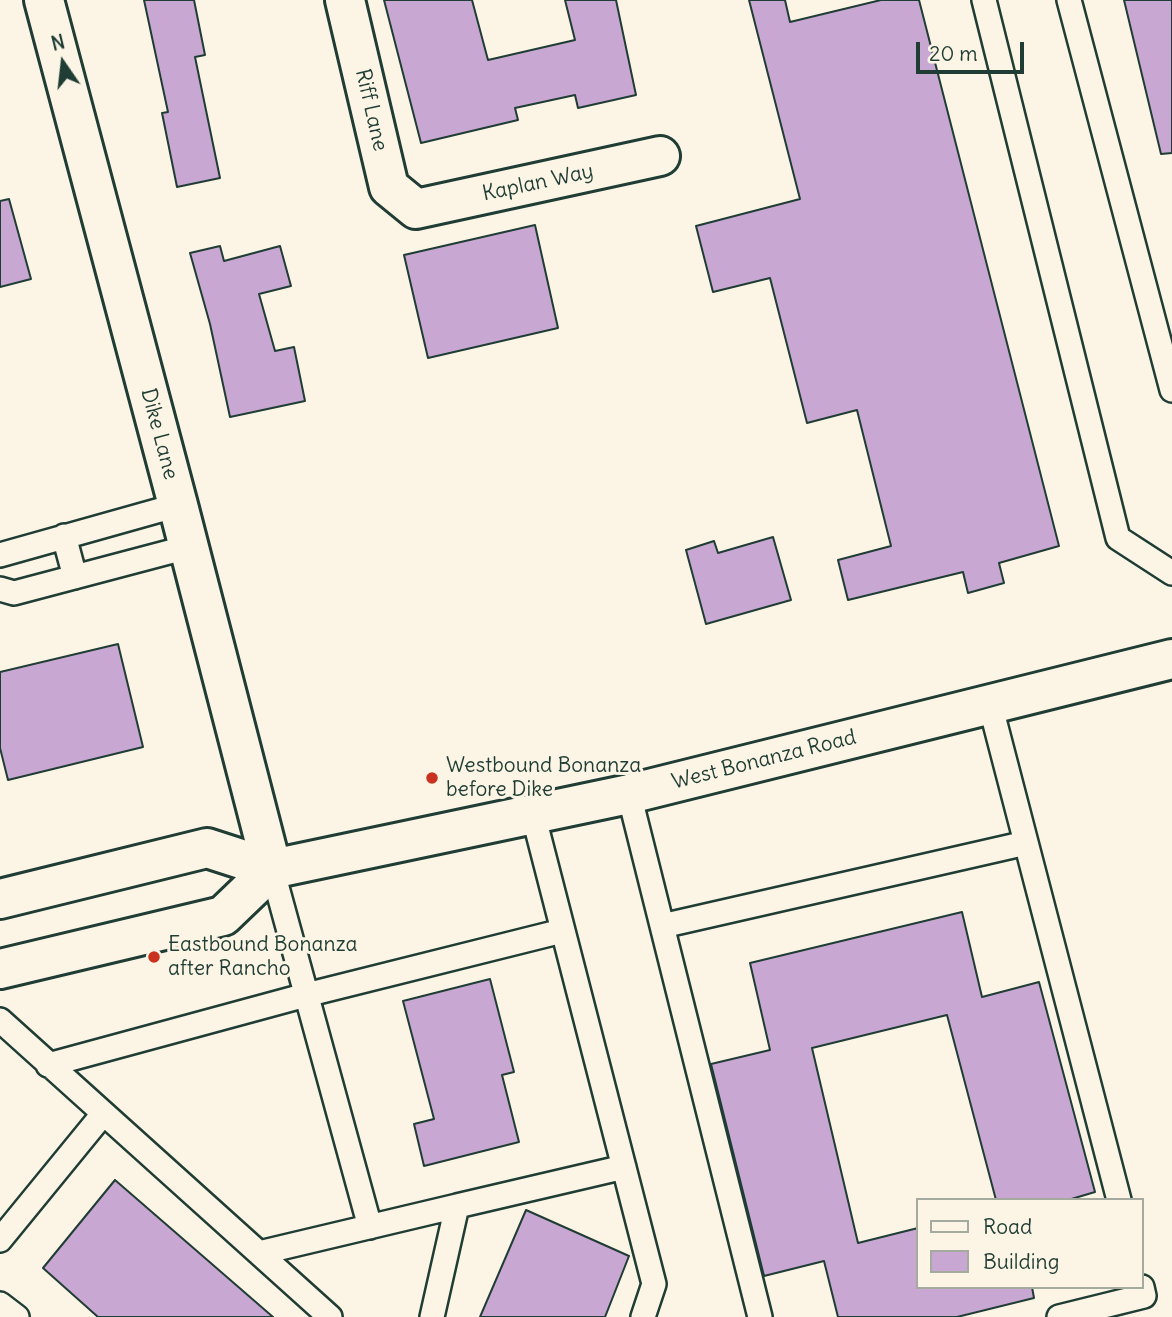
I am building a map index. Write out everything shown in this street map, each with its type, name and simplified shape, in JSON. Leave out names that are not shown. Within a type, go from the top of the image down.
[{"type":"main road","name":"Dike Lane","points":[[44,0],[272,869]]},
{"type":"main road","name":"Riff Lane","points":[[345,0],[389,187],[416,209]]},
{"type":"main road","name":"Kaplan Way","points":[[416,209],[660,156]]},
{"type":"main road","name":"West Bonanza Road","points":[[0,898],[207,848],[272,869],[629,794],[1172,659]]},
{"type":"main road","points":[[0,969],[223,916],[272,869]]},
{"type":"lane","points":[[984,0],[1118,538],[1172,573]]},
{"type":"lane","points":[[1069,0],[1172,390]]},
{"type":"lane","points":[[0,555],[178,505]]},
{"type":"lane","points":[[64,536],[75,577]]},
{"type":"lane","points":[[0,589],[14,593],[188,547]]},
{"type":"lane","points":[[990,705],[1118,1198]]},
{"type":"lane","points":[[629,794],[760,1317]]},
{"type":"lane","points":[[533,814],[654,1284],[642,1317]]},
{"type":"lane","points":[[662,926],[1026,843]]},
{"type":"lane","points":[[272,869],[370,1227]]},
{"type":"lane","points":[[48,1065],[306,995],[562,931]]},
{"type":"lane","points":[[0,1020],[330,1317]]},
{"type":"lane","points":[[0,1240],[103,1114]]},
{"type":"lane","points":[[259,1253],[624,1167]]},
{"type":"lane","points":[[432,1317],[457,1206]]},
{"type":"lane","points":[[1059,1317],[1144,1296],[1142,1289]]},
{"type":"lane","points":[[0,1304],[17,1317]]},
{"type":"building","points":[[144,0],[194,0],[205,55],[195,57],[220,178],[177,187],[162,113],[168,112]]},
{"type":"building","points":[[384,0],[472,0],[488,60],[575,40],[565,0],[616,0],[636,95],[578,108],[575,95],[515,108],[518,120],[421,143]]},
{"type":"building","points":[[749,0],[785,0],[790,22],[881,0],[919,0],[1059,546],[999,563],[1004,583],[968,593],[963,572],[848,600],[838,560],[891,546],[857,410],[807,423],[770,278],[713,292],[696,226],[800,199]]},
{"type":"building","points":[[1124,0],[1172,0],[1172,153],[1161,154]]},
{"type":"building","points":[[9,199],[31,279],[0,287],[0,201]]},
{"type":"building","points":[[535,225],[558,328],[428,358],[404,255]]},
{"type":"building","points":[[220,246],[224,261],[280,246],[291,286],[259,294],[275,351],[294,347],[305,401],[230,417],[210,324],[190,253]]},
{"type":"building","points":[[773,537],[791,600],[706,624],[686,550],[714,541],[718,553]]},
{"type":"building","points":[[118,644],[143,747],[8,780],[0,748],[0,672]]},
{"type":"building","points":[[962,912],[982,997],[1039,982],[1095,1192],[1075,1198],[995,1198],[947,1015],[812,1048],[858,1243],[916,1228],[916,1289],[1032,1289],[1034,1298],[957,1317],[838,1317],[824,1261],[764,1276],[711,1064],[770,1050],[750,963]]},
{"type":"building","points":[[490,979],[514,1072],[502,1075],[519,1142],[424,1166],[414,1124],[434,1119],[403,1001]]},
{"type":"building","points":[[115,1180],[273,1317],[98,1317],[43,1268]]},
{"type":"building","points":[[526,1210],[629,1256],[605,1317],[480,1317]]},
{"type":"place","name":"Westbound Bonanza before Dike","points":[[432,778]]},
{"type":"place","name":"Eastbound Bonanza after Rancho","points":[[154,957]]}]
